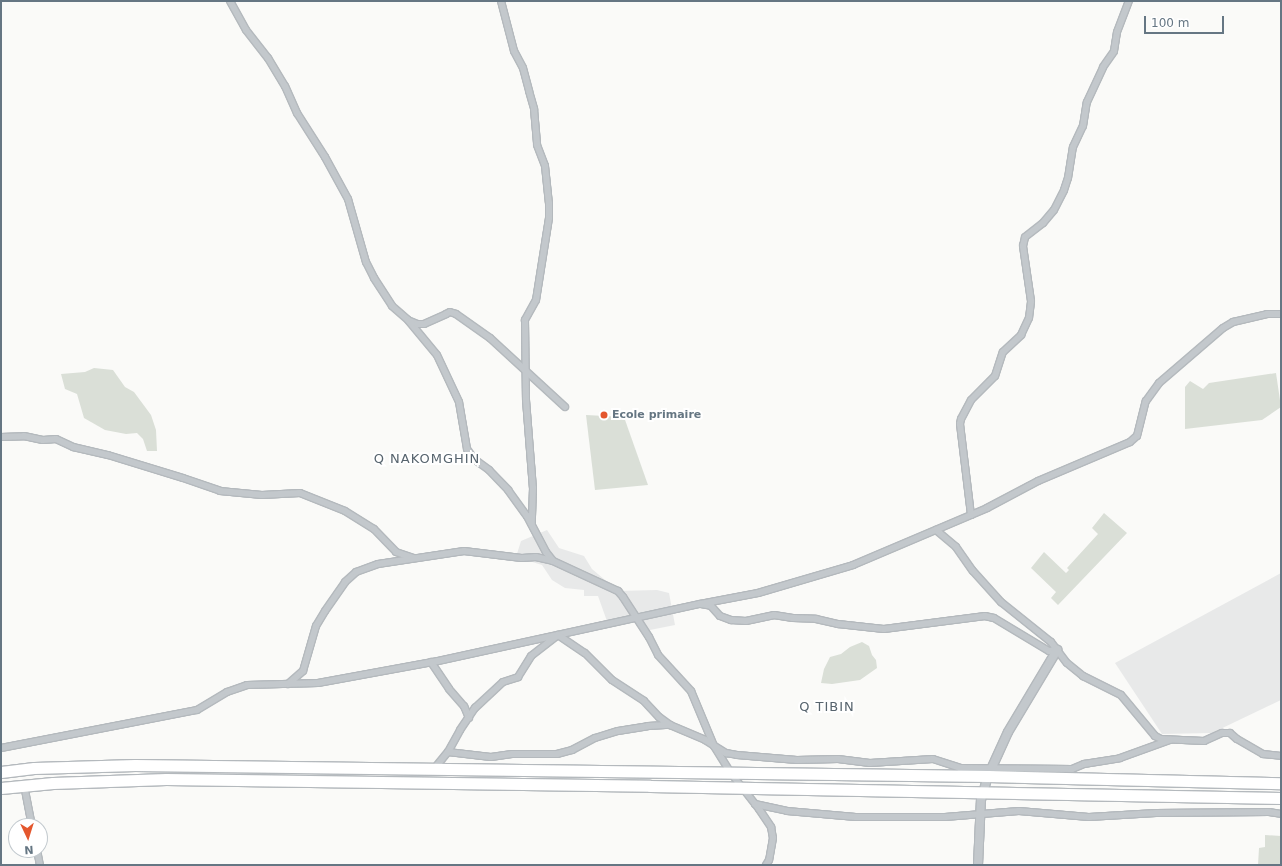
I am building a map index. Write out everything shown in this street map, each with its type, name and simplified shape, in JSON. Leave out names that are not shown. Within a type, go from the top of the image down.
[{"type":"highway","points":[[1,772],[34,768],[123,765],[730,772],[989,773],[1281,783]]},
{"type":"highway","points":[[1,788],[53,783],[172,779],[1281,798]]},
{"type":"street","points":[[230,1],[246,30],[268,58],[285,86],[297,113],[326,157],[348,199],[366,262],[374,278],[392,306],[408,320],[437,355],[459,402],[467,449],[474,459],[489,470],[508,490],[553,561]]},
{"type":"street","points":[[501,1],[514,51],[523,68],[531,97],[537,145],[545,166],[549,203],[549,218],[536,300],[525,320],[524,370],[533,488],[532,526]]},
{"type":"street","points":[[971,514],[960,424],[961,418],[971,400],[995,376],[1003,352],[1021,335],[1029,318],[1031,301],[1023,246],[1025,237],[1043,223],[1054,210],[1064,190],[1068,178],[1073,147],[1084,126],[1087,102],[1104,67],[1114,51],[1118,32],[1129,1]]},
{"type":"street","points":[[408,320],[417,324],[424,324],[450,312],[456,314],[490,338],[565,407]]},
{"type":"street","points":[[1,748],[196,710],[227,692],[247,684],[288,684],[337,680],[431,662],[637,617],[758,593],[853,566],[936,530],[1038,481],[1135,438],[1140,430],[1143,409],[1146,401],[1159,382],[1223,328],[1234,322],[1267,314],[1281,314]]},
{"type":"street","points":[[1,437],[24,436],[43,440],[56,439],[73,447],[108,455],[220,491],[262,496],[300,493],[324,501],[345,511],[374,529],[396,552],[413,558]]},
{"type":"street","points":[[936,530],[956,547],[973,570],[1001,602],[1051,642],[1067,663],[1083,676],[1121,695],[1155,736],[1161,740],[1204,741],[1222,733],[1230,733],[1237,740],[1263,754],[1281,756]]},
{"type":"street","points":[[288,684],[303,672],[316,626],[345,582],[356,572],[378,564],[464,551],[522,558],[536,557],[553,561],[618,591],[637,617],[666,666],[691,691],[714,746],[730,772],[755,804],[771,828],[773,838],[769,860],[766,865]]},
{"type":"street","points":[[700,604],[711,606],[720,616],[731,620],[746,621],[774,615],[816,619],[838,624],[884,629],[985,616],[994,618],[1048,651],[1057,650]]},
{"type":"street","points":[[558,634],[585,653],[612,680],[644,701],[659,717],[670,725],[705,740],[726,753],[737,755],[790,760],[838,759],[870,763],[933,759],[960,768],[989,773],[1072,769],[1120,758],[1170,740]]},
{"type":"street","points":[[434,769],[448,752],[475,708],[504,682],[518,677],[531,656],[558,634]]},
{"type":"street","points":[[978,865],[983,793],[989,773],[1008,732],[1057,650]]},
{"type":"street","points":[[431,662],[449,689],[464,706],[468,718]]},
{"type":"street","points":[[448,752],[491,757],[512,754],[557,754],[572,750],[595,738],[618,731],[648,726],[670,725]]},
{"type":"street","points":[[24,786],[30,818]]},
{"type":"street","points":[[755,804],[787,811],[856,817],[945,817],[1019,811],[1089,817],[1156,813],[1269,812],[1281,814]]},
{"type":"shaded area","points":[[94,368],[113,370],[125,387],[134,392],[151,415],[156,430],[157,451],[147,451],[143,439],[137,433],[126,434],[105,430],[84,418],[77,394],[65,389],[61,374],[85,372]]},
{"type":"shaded area","points":[[1276,373],[1281,407],[1262,420],[1185,429],[1185,387],[1190,381],[1203,389],[1209,383]]},
{"type":"shaded area","points":[[586,415],[624,417],[648,485],[595,490]]},
{"type":"shaded area","points":[[1104,513],[1127,533],[1058,605],[1051,598],[1056,592],[1031,568],[1044,552],[1066,573],[1069,570],[1067,568],[1098,534],[1092,528]]},
{"type":"shaded area","points":[[547,530],[559,548],[584,556],[592,569],[618,591],[657,590],[669,593],[675,625],[645,631],[636,617],[608,624],[598,596],[584,596],[584,590],[565,588],[552,580],[542,565],[516,557],[521,541]]},
{"type":"shaded area","points":[[1281,573],[1281,700],[1212,733],[1162,734],[1115,663]]},
{"type":"shaded area","points":[[862,642],[869,646],[872,655],[876,660],[877,668],[860,680],[832,684],[821,683],[824,669],[830,657],[841,654],[850,647]]},
{"type":"shaded area","points":[[1265,835],[1281,836],[1281,865],[1258,865],[1259,848],[1265,847]]},
{"type":"place","name":"Ecole primaire","points":[[604,415]]},
{"type":"district","name":"Q NAKOMGHIN","points":[[427,459]]},
{"type":"district","name":"Q TIBIN","points":[[827,707]]}]
